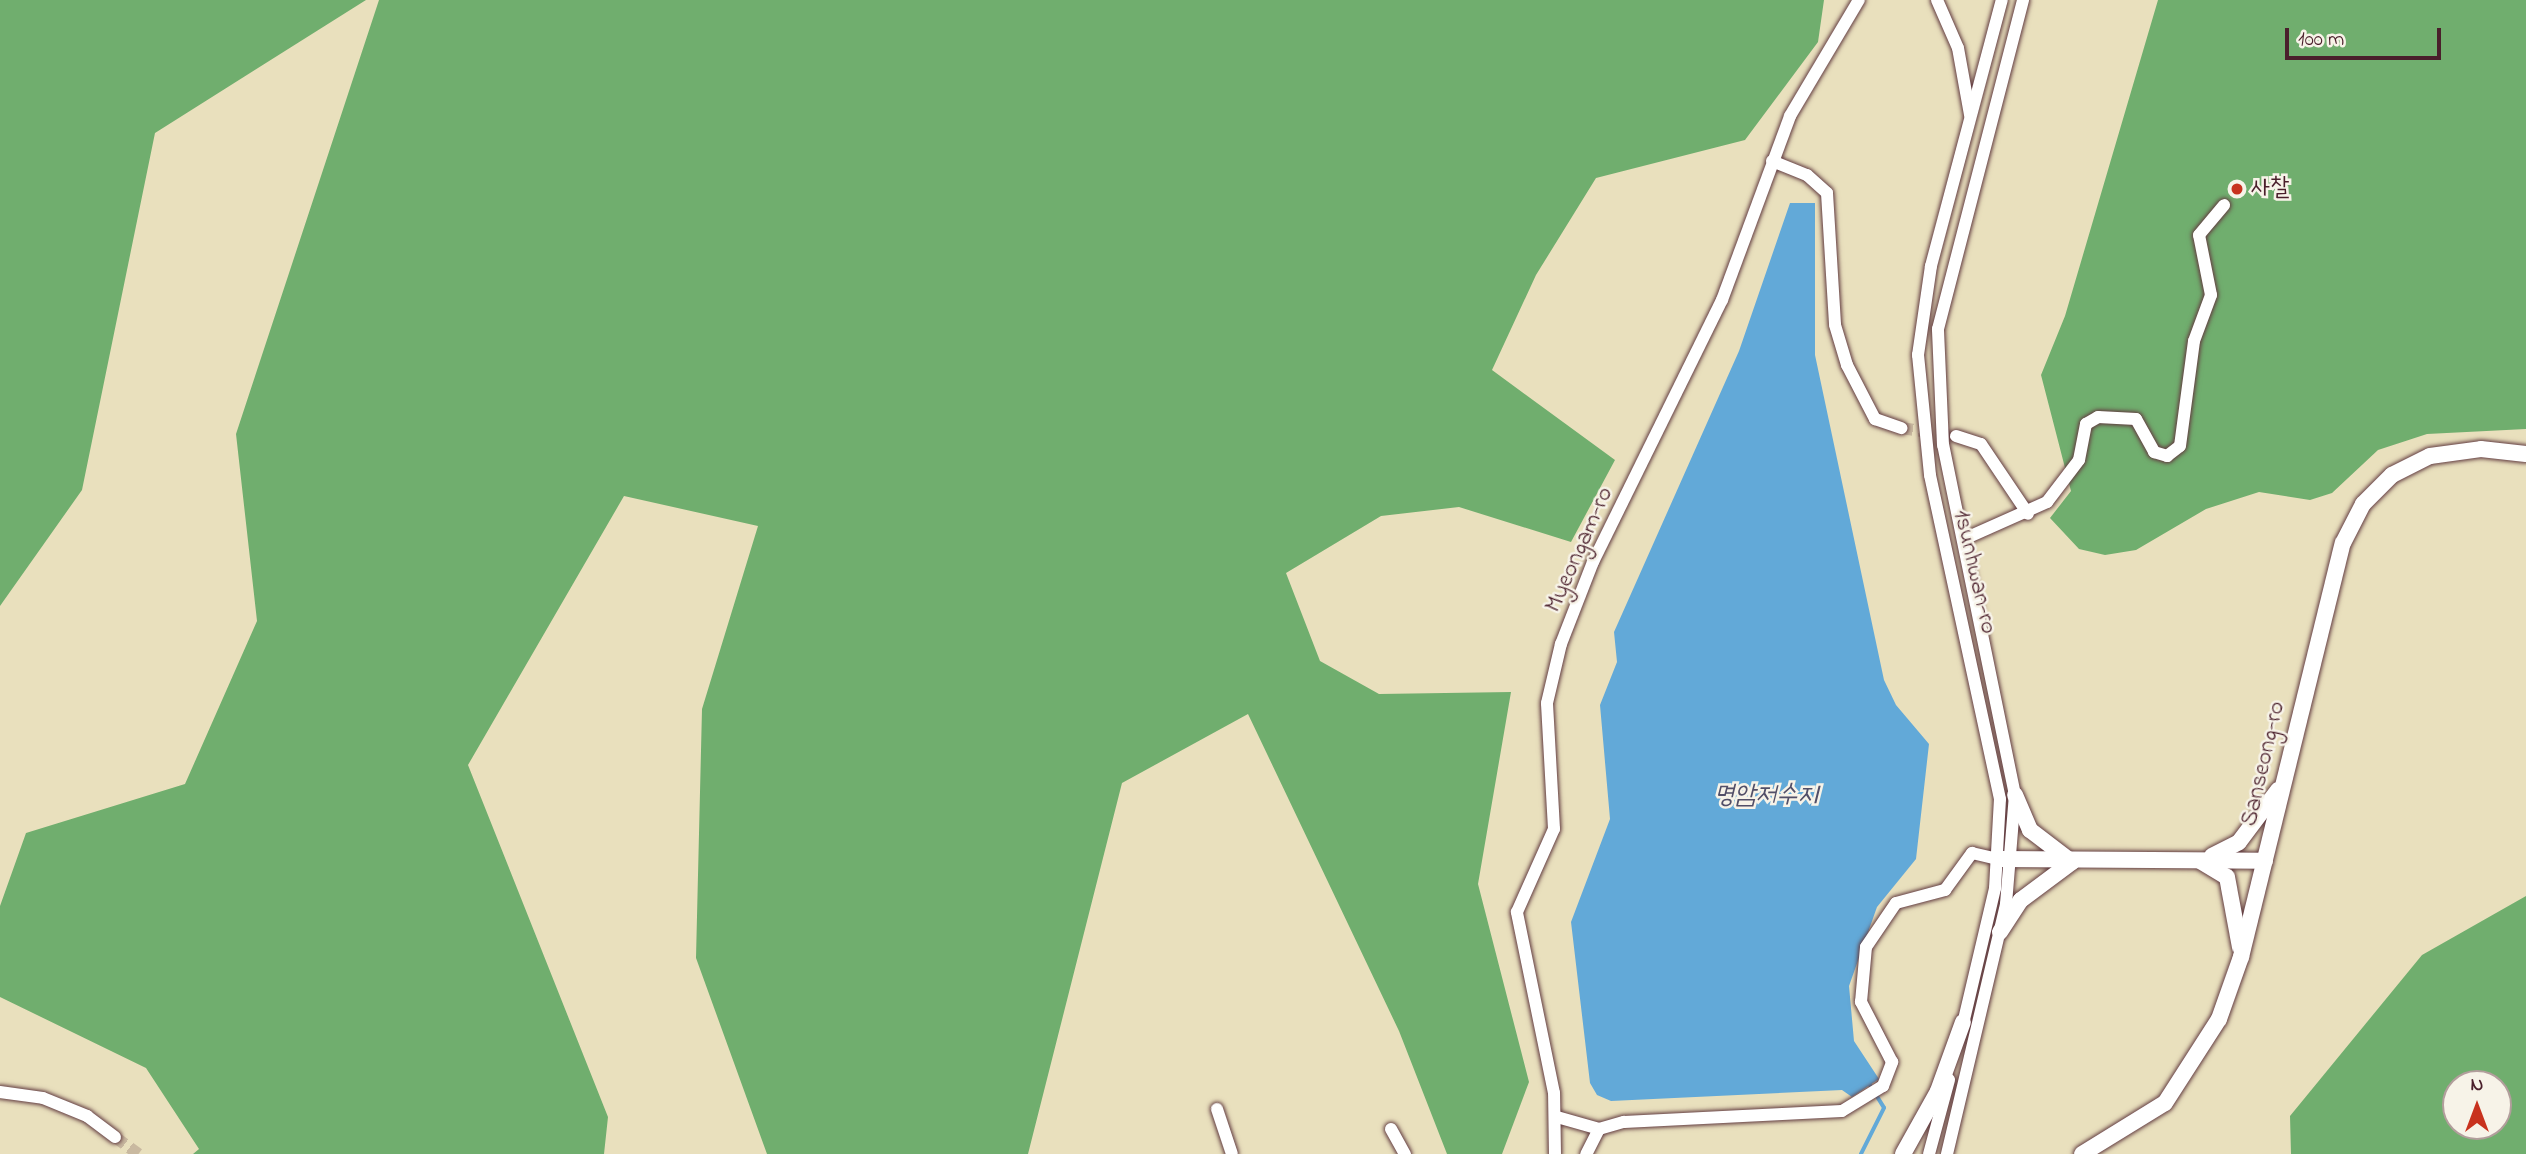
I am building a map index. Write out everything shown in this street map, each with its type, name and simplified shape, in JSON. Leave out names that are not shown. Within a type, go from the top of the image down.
[{"type":"main road","name":"Sanseong-ro","points":[[2082,1154],[2150,1116],[2179,1088],[2219,1019],[2241,957],[2266,862],[2343,543],[2363,504],[2392,475],[2430,456],[2481,449],[2526,454]]},
{"type":"main road","points":[[2006,859],[2072,862],[2221,855],[2239,842],[2284,782]]},
{"type":"main road","points":[[2015,795],[2030,830],[2072,862]]},
{"type":"main road","points":[[2188,858],[2266,862]]},
{"type":"main road","points":[[2188,858],[2227,877],[2241,957]]},
{"type":"main road","points":[[2000,932],[2021,900],[2072,862]]},
{"type":"main road","points":[[1903,1154],[1938,1091],[1963,1022]]},
{"type":"street","name":"Myeongam-ro","points":[[1555,1154],[1557,1117],[1517,912],[1554,829],[1547,703],[1593,562],[1722,300],[1790,116],[1858,0]]},
{"type":"street","points":[[1937,0],[1958,48],[1971,119]]},
{"type":"street","name":"1sunhwan-ro","points":[[1929,1154],[2006,859],[1997,770],[1930,475],[1918,388],[1931,266],[2002,0]]},
{"type":"street","name":"1sunhwan-ro","points":[[1947,1154],[2000,932],[2015,795],[1937,408],[1938,329],[2023,0]]},
{"type":"street","points":[[1772,160],[1808,175],[1827,193],[1835,325],[1847,365],[1875,419],[1901,428]]},
{"type":"street","points":[[1964,539],[2028,514],[2067,480],[2086,424],[2098,417],[2136,419],[2154,452],[2167,456],[2180,446],[2194,341],[2211,295],[2199,235],[2224,205]]},
{"type":"street","points":[[1956,436],[1981,444],[2028,514]]},
{"type":"street","points":[[1557,1117],[1599,1129],[1624,1122],[1842,1111],[1883,1086],[1892,1062],[1861,1002],[1866,947],[1896,903],[1945,890],[1972,853],[2006,859]]},
{"type":"street","points":[[0,1092],[43,1098],[87,1116],[116,1137]]},
{"type":"street","points":[[1217,1109],[1232,1154]]},
{"type":"street","points":[[1391,1129],[1405,1154]]},
{"type":"street","points":[[1586,1154],[1599,1129]]},
{"type":"green space","points":[[0,0],[366,0],[155,133],[82,490],[0,606]]},
{"type":"green space","points":[[379,0],[1824,0],[1818,42],[1745,140],[1596,178],[1536,275],[1492,370],[1615,460],[1571,542],[1459,507],[1381,516],[1286,573],[1320,661],[1379,694],[1511,692],[1478,884],[1529,1082],[1502,1154],[1447,1154],[1399,1031],[1248,714],[1122,783],[1028,1154],[767,1154],[696,958],[702,709],[758,526],[624,496],[468,765],[608,1117],[604,1154],[193,1154],[199,1149],[146,1068],[0,997],[0,906],[26,833],[185,784],[257,621],[236,434]]},
{"type":"green space","points":[[2158,0],[2526,0],[2526,429],[2427,434],[2378,450],[2332,493],[2310,500],[2259,492],[2206,509],[2136,550],[2105,555],[2079,549],[2050,518],[2071,491],[2041,375],[2065,316]]},
{"type":"green space","points":[[2526,896],[2526,1154],[2291,1154],[2290,1116],[2422,955]]},
{"type":"water","name":"명암저수지","points":[[1790,203],[1815,203],[1815,355],[1884,680],[1896,705],[1929,744],[1916,859],[1877,907],[1849,986],[1854,1041],[1879,1079],[1852,1097],[1842,1090],[1611,1101],[1597,1095],[1590,1083],[1571,922],[1610,819],[1600,705],[1617,662],[1614,632],[1739,351]]},
{"type":"waterway","points":[[1861,1154],[1884,1108],[1867,1081]]},
{"type":"tunnel","points":[[1901,428],[1956,436]]},
{"type":"tunnel","points":[[115,1137],[138,1154]]},
{"type":"place","name":"사찰","points":[[2237,189]]}]
